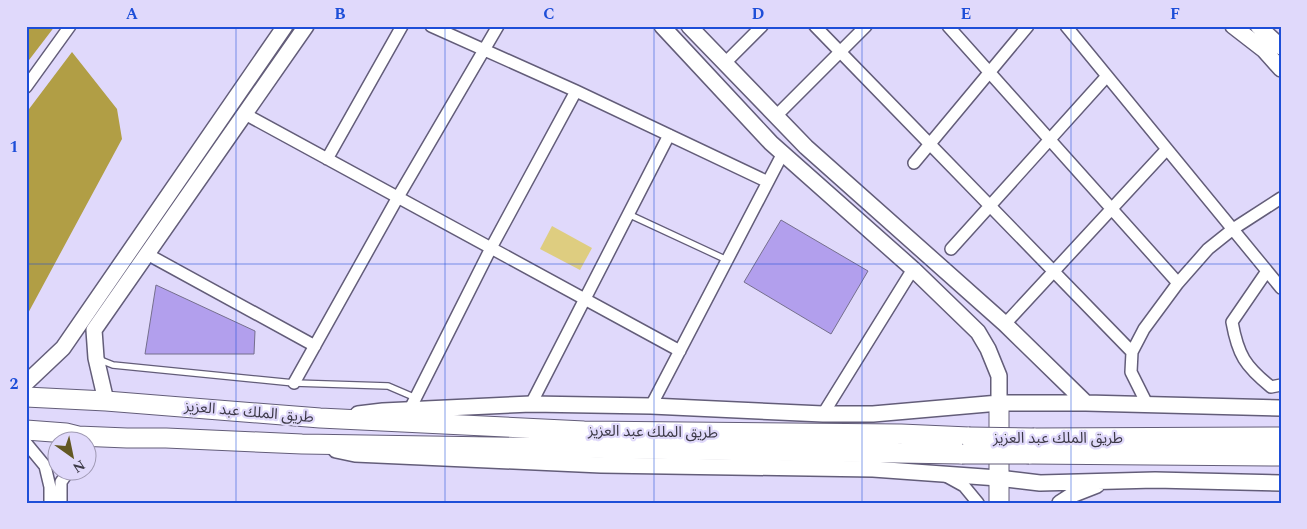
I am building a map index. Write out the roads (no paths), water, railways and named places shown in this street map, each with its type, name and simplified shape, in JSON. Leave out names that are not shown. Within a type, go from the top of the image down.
[{"type":"main road","name":"طريق الملك عبد العزيز","points":[[26,397],[106,401],[320,418],[584,431],[901,434],[966,446],[1031,446],[1281,437]]},
{"type":"main road","points":[[998,503],[999,403]]},
{"type":"main road","points":[[26,430],[53,432]]},
{"type":"main road","points":[[98,439],[302,444],[966,446]]},
{"type":"main road","points":[[1031,446],[1281,456]]},
{"type":"street","points":[[26,87],[70,26]]},
{"type":"street","points":[[26,383],[63,348],[285,26]]},
{"type":"street","points":[[106,401],[96,358],[94,330],[306,26]]},
{"type":"street","points":[[327,158],[402,26]]},
{"type":"street","points":[[431,26],[576,91],[768,182]]},
{"type":"street","points":[[294,383],[398,197],[498,26]]},
{"type":"street","points":[[662,26],[772,143],[913,269],[978,332],[988,349],[999,376],[999,403]]},
{"type":"street","points":[[689,26],[806,147],[1005,324],[1086,403]]},
{"type":"street","points":[[725,63],[762,26]]},
{"type":"street","points":[[816,26],[1132,352]]},
{"type":"street","points":[[776,116],[866,26]]},
{"type":"street","points":[[948,26],[1178,283]]},
{"type":"street","points":[[914,162],[1028,26]]},
{"type":"street","points":[[1066,26],[1281,288]]},
{"type":"street","points":[[1233,26],[1264,50],[1281,69]]},
{"type":"street","points":[[1258,26],[1281,47]]},
{"type":"street","points":[[951,249],[1107,76]]},
{"type":"street","points":[[413,404],[491,248],[576,91]]},
{"type":"street","points":[[245,114],[680,351]]},
{"type":"street","points":[[531,404],[668,135]]},
{"type":"street","points":[[1005,324],[1167,149]]},
{"type":"street","points":[[651,406],[783,153]]},
{"type":"street","points":[[1147,404],[1131,372],[1132,352],[1144,329],[1178,283],[1208,249],[1233,229],[1281,198]]},
{"type":"street","points":[[147,254],[315,346]]},
{"type":"street","points":[[823,414],[913,269]]},
{"type":"street","points":[[1267,271],[1232,322],[1236,344],[1251,371],[1271,387],[1281,385]]},
{"type":"street","points":[[320,418],[383,411],[413,404],[651,406],[823,414],[873,414],[999,403],[1147,404],[1281,408]]},
{"type":"street","points":[[26,443],[45,466],[50,487],[50,503]]},
{"type":"street","points":[[302,444],[354,454],[600,465],[873,469],[1040,483],[1156,480],[1281,483]]},
{"type":"street","points":[[943,474],[964,486],[978,503]]},
{"type":"street","points":[[61,482],[61,503]]},
{"type":"street","points":[[1060,503],[1074,494],[1106,482]]},
{"type":"lane","points":[[628,214],[727,260]]},
{"type":"lane","points":[[96,358],[113,365],[294,383],[388,386],[413,404]]}]
